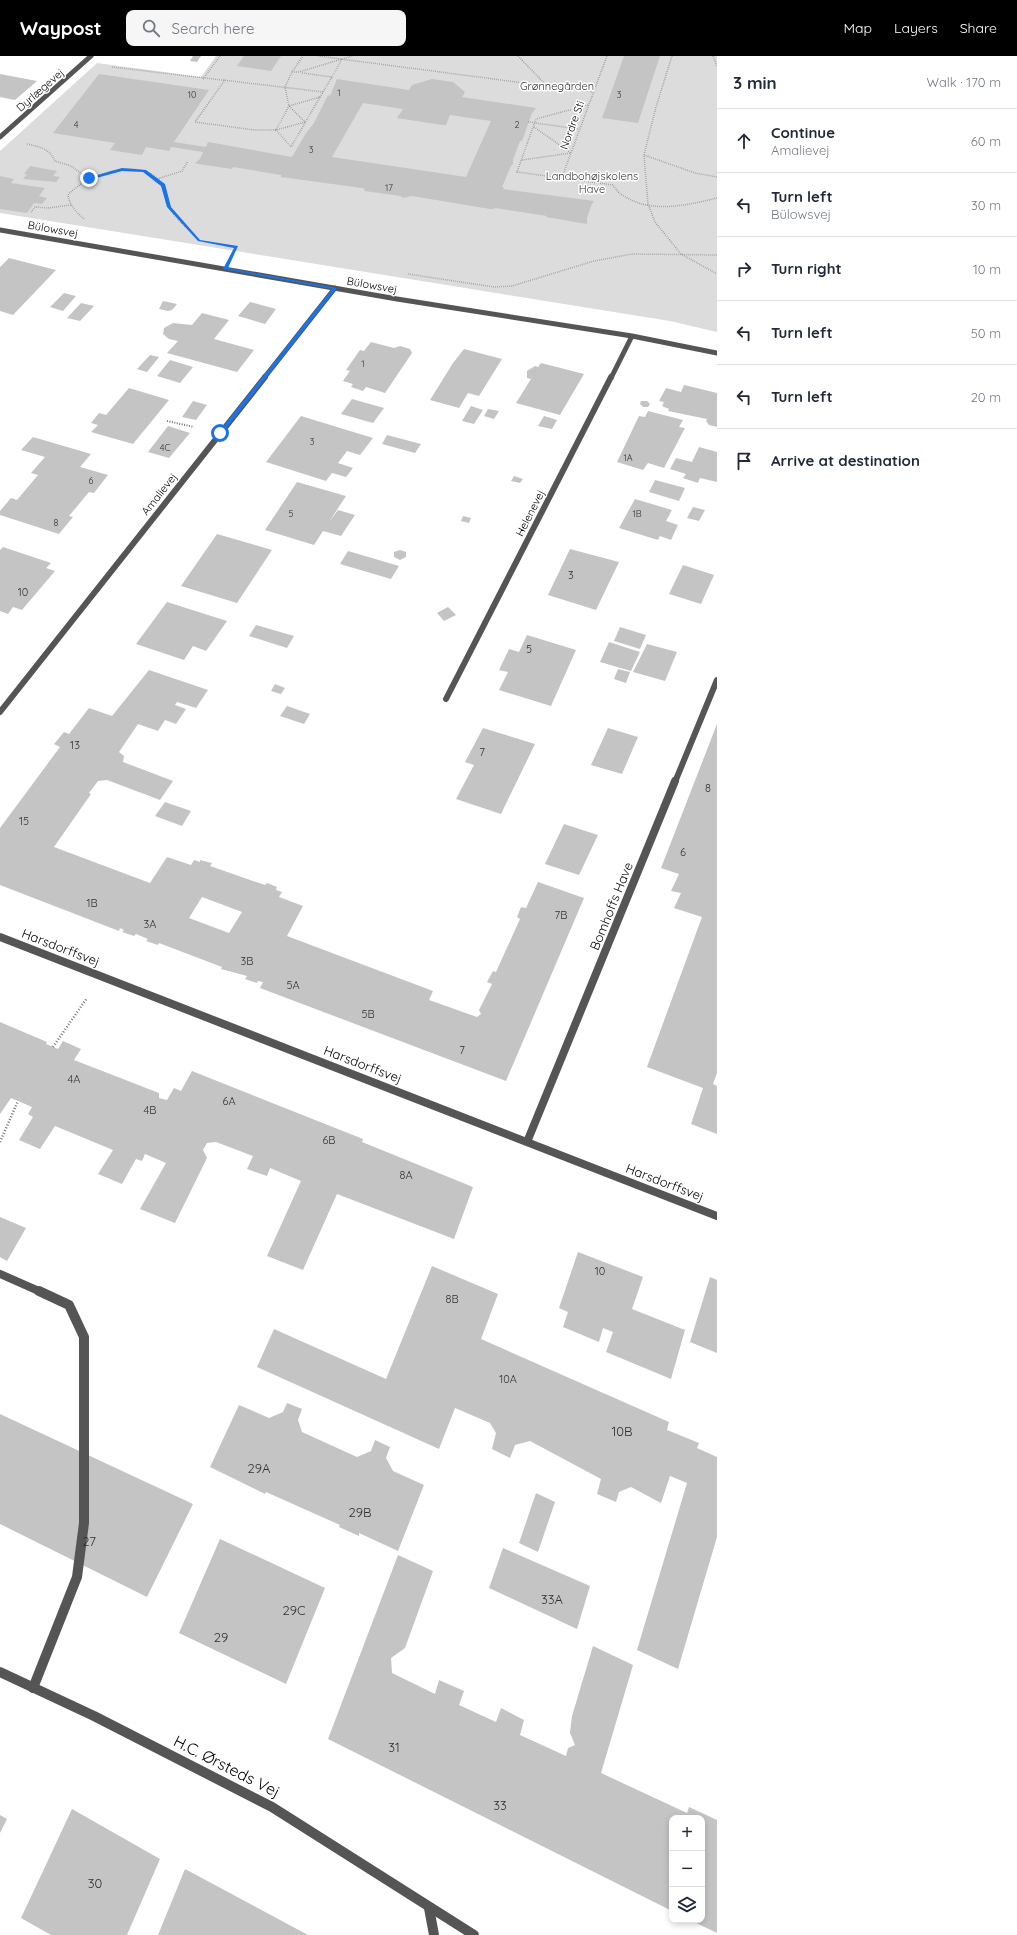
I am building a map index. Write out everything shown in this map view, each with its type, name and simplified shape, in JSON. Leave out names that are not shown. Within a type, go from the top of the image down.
[{"type":"street","name":"Dyrlægevej","points":[[2,136],[91,56]]},
{"type":"street","name":"Bülowsvej","points":[[0,230],[335,288],[632,336],[717,353]]},
{"type":"street","name":"Amalievej","points":[[0,712],[335,288]]},
{"type":"street","name":"Helenevej","points":[[446,699],[632,336]]},
{"type":"street","name":"Bomhoffs Have","points":[[527,1142],[717,680]]},
{"type":"street","name":"Harsdorffsvej","points":[[0,937],[717,1216]]},
{"type":"street","points":[[0,1274],[69,1305],[84,1337],[84,1523],[77,1577],[33,1688]]},
{"type":"street","name":"H.C. Ørsteds Vej","points":[[0,1672],[94,1716],[272,1807],[429,1908],[474,1935]]},
{"type":"street","points":[[429,1908],[434,1935]]},
{"type":"path","points":[[203,79],[220,56]]},
{"type":"path","points":[[303,56],[292,72],[285,87],[289,106],[305,122]]},
{"type":"path","points":[[318,56],[593,92]]},
{"type":"path","points":[[299,72],[352,56]]},
{"type":"path","points":[[518,56],[548,86]]},
{"type":"path","name":"Nordre Sti","points":[[562,177],[607,56]]},
{"type":"path","points":[[672,56],[656,107],[644,155],[648,204],[655,222],[681,254],[717,274]]},
{"type":"path","points":[[713,56],[717,66]]},
{"type":"path","points":[[276,130],[291,147],[342,59]]},
{"type":"path","points":[[83,63],[203,79],[225,80],[324,92]]},
{"type":"path","points":[[292,72],[332,77]]},
{"type":"path","points":[[225,80],[195,122],[254,130],[276,130],[305,122]]},
{"type":"path","points":[[276,130],[289,106],[321,97]]},
{"type":"path","points":[[588,105],[536,119],[517,172],[613,185],[623,196],[633,201],[648,204],[678,207],[717,198]]},
{"type":"path","points":[[528,122],[579,129]]},
{"type":"path","points":[[534,127],[571,153]]},
{"type":"path","points":[[2,136],[17,137],[23,144],[46,148],[51,152],[55,161],[71,166],[89,178]]},
{"type":"path","points":[[522,160],[571,153]]},
{"type":"path","points":[[644,155],[659,159],[695,173],[717,177]]},
{"type":"path","points":[[157,179],[182,171],[188,162]]},
{"type":"path","points":[[85,220],[72,208],[68,195],[74,187],[89,178],[122,170],[144,171],[157,179],[163,185],[169,207],[199,241],[192,240]]},
{"type":"path","points":[[408,274],[494,287],[512,286],[594,261],[632,254],[717,255]]},
{"type":"path","points":[[53,1047],[102,977]]},
{"type":"path","points":[[0,1142],[18,1101]]},
{"type":"green space","name":"Landbohøjskolens Have","points":[[216,56],[717,56],[717,332],[670,321],[0,213],[0,151],[97,63],[201,77]]},
{"type":"building","points":[[193,56],[201,56],[197,62],[190,61]]},
{"type":"building","points":[[244,56],[281,56],[271,71],[237,66]]},
{"type":"building","points":[[624,56],[660,56],[638,123],[602,118]]},
{"type":"building","points":[[0,74],[37,81],[15,100],[0,97]]},
{"type":"building","points":[[99,74],[209,90],[174,142],[206,147],[208,142],[292,157],[306,133],[314,123],[328,95],[330,96],[337,79],[409,90],[412,85],[432,79],[453,82],[465,92],[462,97],[536,108],[532,113],[522,141],[520,141],[513,164],[502,187],[504,187],[503,189],[594,201],[587,218],[587,224],[546,217],[547,216],[495,208],[490,209],[412,196],[403,198],[401,196],[364,191],[365,189],[362,188],[281,177],[281,175],[233,167],[232,169],[198,164],[195,163],[200,159],[203,152],[171,147],[169,151],[146,147],[142,155],[110,150],[115,143],[53,133]],"holes":[[[363,103],[403,109],[397,118],[442,125],[446,125],[450,115],[491,121],[466,177],[332,157]]]},
{"type":"building","points":[[30,166],[57,171],[53,176],[60,177],[56,182],[23,179],[27,174],[24,174]]},
{"type":"building","points":[[0,176],[14,179],[11,183],[45,188],[39,196],[47,198],[42,204],[34,203],[27,213],[0,209]]},
{"type":"building","points":[[9,258],[56,270],[13,315],[0,311],[0,267]]},
{"type":"building","points":[[64,293],[76,296],[63,311],[50,307]]},
{"type":"building","points":[[163,301],[177,304],[172,310],[168,311],[159,309]]},
{"type":"building","points":[[250,302],[276,309],[265,324],[238,316]]},
{"type":"building","points":[[81,303],[94,306],[80,321],[67,318]]},
{"type":"building","points":[[202,313],[229,320],[214,339],[254,350],[237,372],[167,353],[178,341],[169,339],[163,334],[164,328],[173,323],[192,325]]},
{"type":"building","points":[[371,342],[394,348],[400,346],[410,349],[412,353],[385,393],[366,387],[363,391],[351,387],[353,384],[343,381],[350,371],[346,370],[360,350],[364,351]]},
{"type":"building","points":[[464,349],[502,359],[479,396],[468,393],[459,408],[430,400],[453,363]]},
{"type":"building","points":[[150,355],[159,357],[147,372],[137,369]]},
{"type":"building","points":[[170,360],[193,367],[180,383],[157,376]]},
{"type":"building","points":[[541,363],[584,374],[560,415],[516,403],[531,379],[527,378],[527,371],[535,366],[538,367]]},
{"type":"building","points":[[684,385],[717,393],[717,427],[709,425],[706,421],[707,419],[668,411],[669,409],[662,406],[664,402],[659,401],[666,388],[681,392]]},
{"type":"building","points":[[129,388],[169,400],[133,444],[91,432],[98,425],[91,423],[99,413],[106,415]]},
{"type":"building","points":[[352,399],[384,408],[373,423],[341,414]]},
{"type":"building","points":[[193,401],[207,405],[196,420],[182,417]]},
{"type":"building","points":[[641,401],[647,401],[650,404],[648,407],[643,407],[640,404]]},
{"type":"building","points":[[471,406],[483,410],[474,424],[462,421]]},
{"type":"building","points":[[488,409],[499,411],[494,419],[484,416]]},
{"type":"building","points":[[648,411],[683,420],[679,427],[685,428],[664,468],[648,463],[643,470],[617,462],[639,416],[645,417]]},
{"type":"building","points":[[301,416],[373,438],[360,455],[347,451],[338,463],[353,468],[346,477],[332,473],[326,481],[266,462]]},
{"type":"building","points":[[544,416],[557,420],[552,429],[538,426]]},
{"type":"building","points":[[168,426],[190,433],[169,458],[148,452]]},
{"type":"building","points":[[387,435],[421,444],[415,453],[382,444]]},
{"type":"building","points":[[33,437],[91,454],[80,467],[108,475],[94,493],[89,492],[69,516],[73,517],[59,534],[0,515],[0,511],[11,498],[17,500],[38,475],[31,473],[45,457],[21,450]]},
{"type":"building","points":[[699,447],[717,452],[717,482],[700,478],[698,483],[683,478],[686,474],[670,469],[676,458],[692,462]]},
{"type":"building","points":[[514,476],[523,479],[520,483],[511,481]]},
{"type":"building","points":[[655,480],[685,488],[679,501],[649,492]]},
{"type":"building","points":[[297,482],[346,496],[329,522],[338,510],[355,515],[341,536],[323,531],[314,545],[265,530]]},
{"type":"building","points":[[635,499],[672,510],[666,521],[678,525],[671,540],[660,536],[658,540],[619,528]]},
{"type":"building","points":[[693,507],[705,510],[699,521],[687,518]]},
{"type":"building","points":[[463,516],[471,518],[469,523],[461,521]]},
{"type":"building","points":[[217,534],[272,550],[237,603],[181,586]]},
{"type":"building","points":[[3,547],[51,563],[46,568],[55,571],[22,610],[13,607],[8,614],[0,611],[0,550]]},
{"type":"building","points":[[570,549],[619,562],[596,610],[548,595]]},
{"type":"building","points":[[400,550],[406,552],[406,557],[400,560],[394,557],[394,552]]},
{"type":"building","points":[[348,551],[399,566],[391,579],[340,564]]},
{"type":"building","points":[[683,565],[714,575],[701,604],[669,594]]},
{"type":"building","points":[[167,602],[227,621],[206,651],[193,646],[184,660],[136,644]]},
{"type":"building","points":[[448,607],[456,615],[444,621],[437,613]]},
{"type":"building","points":[[256,625],[294,636],[287,648],[249,636]]},
{"type":"building","points":[[620,627],[646,635],[640,649],[614,641]]},
{"type":"building","points":[[527,635],[576,650],[551,706],[499,690],[508,672],[499,670],[509,649],[519,652]]},
{"type":"building","points":[[609,642],[640,652],[631,671],[600,662]]},
{"type":"building","points":[[647,644],[677,652],[665,681],[633,672]]},
{"type":"building","points":[[618,669],[630,672],[626,683],[614,679]]},
{"type":"building","points":[[149,670],[208,690],[196,708],[177,702],[175,705],[186,709],[176,724],[165,720],[158,731],[138,724],[119,752],[124,756],[123,762],[173,781],[160,800],[107,780],[98,781],[89,793],[91,794],[54,847],[150,883],[167,857],[191,865],[194,860],[212,863],[210,866],[265,885],[267,883],[277,887],[276,890],[282,892],[279,897],[303,906],[287,936],[433,991],[429,1000],[477,1017],[481,1014],[479,1010],[492,984],[487,982],[493,971],[496,972],[520,919],[517,917],[521,907],[526,908],[538,882],[584,898],[506,1081],[260,988],[263,982],[258,981],[257,983],[245,979],[247,976],[221,969],[222,967],[159,943],[158,945],[146,941],[148,939],[136,934],[134,936],[122,932],[124,930],[120,928],[119,931],[0,885],[0,828],[60,747],[54,744],[64,732],[69,734],[89,708],[112,716]],"holes":[[[202,897],[242,912],[229,933],[189,918]]]},
{"type":"building","points":[[275,684],[285,688],[281,694],[271,691]]},
{"type":"building","points":[[287,706],[310,714],[304,724],[280,716]]},
{"type":"building","points":[[717,724],[717,1073],[713,1084],[717,1086],[717,1134],[691,1124],[703,1088],[647,1067],[702,917],[674,908],[681,893],[671,891],[679,874],[661,868]]},
{"type":"building","points":[[483,728],[535,744],[501,814],[456,799],[474,765],[465,762]]},
{"type":"building","points":[[608,728],[638,737],[622,774],[591,765]]},
{"type":"building","points":[[165,802],[191,811],[182,826],[155,816]]},
{"type":"building","points":[[564,824],[598,835],[579,875],[545,864]]},
{"type":"building","points":[[0,1022],[47,1042],[46,1044],[58,1049],[63,1041],[81,1049],[74,1060],[159,1093],[159,1098],[167,1100],[174,1088],[181,1091],[192,1071],[363,1139],[362,1142],[473,1187],[454,1239],[337,1194],[303,1270],[267,1256],[301,1181],[270,1168],[267,1176],[247,1169],[253,1156],[216,1142],[207,1143],[203,1150],[207,1158],[175,1223],[140,1209],[166,1163],[145,1154],[142,1161],[136,1159],[122,1184],[98,1174],[113,1150],[55,1126],[40,1149],[19,1140],[33,1117],[28,1114],[32,1107],[11,1098],[0,1114]]},
{"type":"building","points":[[0,1217],[26,1228],[7,1261],[0,1257]]},
{"type":"building","points":[[578,1252],[643,1277],[632,1309],[685,1330],[671,1379],[606,1352],[613,1332],[603,1328],[599,1342],[563,1327],[568,1312],[559,1308]]},
{"type":"building","points":[[432,1266],[498,1294],[481,1339],[669,1422],[667,1430],[699,1443],[697,1448],[717,1457],[717,1537],[678,1669],[637,1650],[687,1483],[670,1476],[661,1503],[631,1487],[619,1492],[616,1502],[597,1494],[601,1479],[530,1441],[515,1445],[510,1458],[492,1449],[496,1433],[490,1423],[455,1408],[439,1449],[257,1367],[274,1329],[386,1379]]},
{"type":"building","points":[[710,1277],[717,1280],[717,1353],[690,1342]]},
{"type":"building","points":[[287,1403],[302,1409],[298,1420],[302,1432],[357,1457],[371,1451],[375,1440],[390,1447],[386,1458],[393,1471],[424,1485],[398,1551],[359,1533],[359,1536],[339,1527],[340,1525],[266,1492],[265,1494],[210,1467],[239,1405],[269,1418],[283,1412]]},
{"type":"building","points":[[0,1414],[193,1504],[147,1597],[0,1524]]},
{"type":"building","points":[[536,1493],[555,1502],[538,1552],[519,1543]]},
{"type":"building","points":[[220,1539],[325,1588],[286,1684],[179,1633]]},
{"type":"building","points":[[503,1548],[590,1586],[577,1629],[489,1588]]},
{"type":"building","points":[[398,1555],[433,1571],[405,1648],[391,1658],[392,1673],[435,1694],[439,1680],[464,1691],[459,1705],[496,1722],[501,1708],[524,1720],[520,1735],[566,1756],[568,1748],[575,1745],[570,1733],[572,1716],[593,1646],[633,1665],[601,1773],[687,1813],[689,1807],[717,1820],[717,1933],[696,1923],[705,1923],[705,1815],[669,1815],[669,1910],[328,1739]]},
{"type":"building","points":[[72,1809],[160,1859],[127,1935],[51,1935],[21,1918]]},
{"type":"building","points":[[0,1815],[7,1819],[0,1833]]},
{"type":"building","points":[[185,1869],[308,1935],[158,1935]]},
{"type":"route","points":[[89,178],[122,170],[144,171],[157,179],[163,185],[166,201],[169,207],[199,241],[237,247],[225,268],[335,288],[220,433]]},
{"type":"park label","name":"Grønnegården","points":[[557,86]]}]
